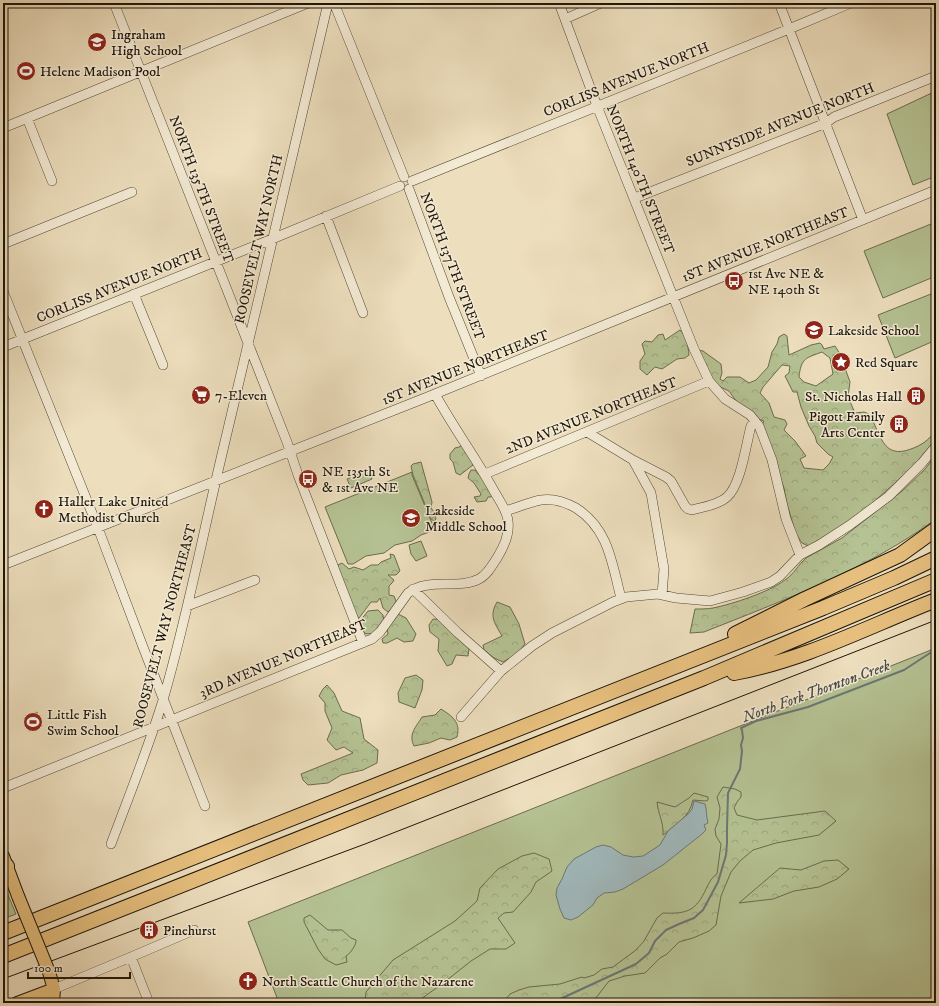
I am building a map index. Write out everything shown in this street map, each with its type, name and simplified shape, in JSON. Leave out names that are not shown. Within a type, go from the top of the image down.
[{"type":"highway","points":[[657,675],[805,599],[900,555],[936,529]]},
{"type":"highway","points":[[3,933],[657,675],[823,608],[894,578],[936,558]]},
{"type":"highway","points":[[3,956],[704,678],[936,580]]},
{"type":"highway","points":[[704,678],[746,671],[806,653],[844,639],[936,600]]},
{"type":"main road","points":[[4,862],[51,980],[53,1003]]},
{"type":"main road","points":[[17,1003],[51,980]]},
{"type":"street","name":"NORTH 135TH STREET","points":[[114,3],[249,344],[363,643]]},
{"type":"street","points":[[3,128],[308,3]]},
{"type":"street","name":"ROOSEVELT WAY NORTH","points":[[216,481],[328,3]]},
{"type":"street","name":"NORTH 137TH STREET","points":[[334,3],[481,376]]},
{"type":"street","name":"NORTH 140TH STREET","points":[[559,3],[597,106],[635,198],[673,297],[709,381],[725,399],[733,403],[755,420]]},
{"type":"street","points":[[565,19],[600,3]]},
{"type":"street","points":[[779,3],[863,220]]},
{"type":"street","name":"CORLISS AVENUE NORTH","points":[[3,346],[789,30],[851,3]]},
{"type":"street","name":"SUNNYSIDE AVENUE NORTH","points":[[635,198],[826,123],[834,117],[936,76]]},
{"type":"street","points":[[27,118],[52,180]]},
{"type":"street","name":"1ST AVENUE NORTHEAST","points":[[3,565],[481,376],[936,190]]},
{"type":"street","points":[[3,244],[132,192]]},
{"type":"street","points":[[326,216],[363,312]]},
{"type":"street","points":[[3,291],[98,528],[142,648],[172,719],[205,806]]},
{"type":"street","points":[[134,294],[162,365]]},
{"type":"street","name":"2ND AVENUE NORTHEAST","points":[[485,474],[709,381]]},
{"type":"street","points":[[413,589],[428,585],[473,581],[485,574],[500,553],[507,535],[508,520],[505,511],[485,474],[456,430],[435,394]]},
{"type":"street","points":[[587,432],[633,460],[666,477],[671,481],[685,506],[692,510],[716,503],[727,497],[736,483],[751,426],[755,420],[759,426],[770,454],[786,519],[800,555]]},
{"type":"street","points":[[461,717],[501,671],[517,657],[544,637],[621,598],[642,595],[662,595],[702,601],[719,599],[771,582],[780,576],[800,555],[819,545],[850,525],[889,496],[922,463],[936,446]]},
{"type":"street","points":[[633,460],[653,498],[664,569],[662,595]]},
{"type":"street","name":"ROOSEVELT WAY NORTHEAST","points":[[111,844],[155,727],[187,606],[216,481]]},
{"type":"street","points":[[505,511],[540,500],[557,500],[584,513],[596,526],[604,541],[612,560],[621,598]]},
{"type":"street","points":[[187,606],[255,580]]},
{"type":"street","points":[[413,589],[458,633],[501,671]]},
{"type":"street","name":"3RD AVENUE NORTHEAST","points":[[3,788],[363,643],[380,632],[408,593],[413,589]]},
{"type":"street","points":[[51,980],[131,958],[194,930]]},
{"type":"street","points":[[131,958],[149,1003]]},
{"type":"green space","points":[[936,91],[936,176],[913,185],[887,114]]},
{"type":"green space","points":[[936,222],[936,276],[883,298],[864,251]]},
{"type":"green space","points":[[936,292],[936,340],[895,358],[878,315]]},
{"type":"green space","points":[[680,330],[686,339],[689,355],[685,358],[677,359],[662,369],[655,367],[647,375],[640,369],[640,361],[645,354],[642,344],[645,341],[652,342],[658,335],[663,334],[665,340]]},
{"type":"green space","points":[[784,334],[787,336],[789,355],[811,345],[820,343],[824,349],[835,346],[840,354],[850,382],[848,397],[855,413],[864,412],[869,414],[888,448],[894,451],[901,451],[919,446],[931,437],[936,430],[936,439],[914,466],[859,515],[808,546],[802,543],[796,534],[784,488],[761,427],[764,421],[758,419],[739,405],[729,391],[718,386],[708,373],[698,350],[703,351],[721,364],[722,373],[720,379],[723,381],[727,377],[740,377],[749,383],[756,380],[768,367],[772,352],[779,337]],"holes":[[[822,352],[830,358],[833,374],[816,386],[804,382],[799,377],[803,362],[808,358]],[[782,365],[790,366],[789,373],[785,376],[793,392],[797,392],[801,407],[817,443],[833,457],[823,470],[804,468],[800,459],[806,456],[795,441],[784,430],[787,424],[785,420],[774,417],[769,403],[760,393],[763,387]]]},
{"type":"green space","points":[[463,445],[473,460],[473,465],[460,475],[456,473],[453,462],[450,459],[450,454],[455,448]]},
{"type":"green space","points":[[936,455],[936,519],[910,537],[882,553],[824,583],[704,632],[690,633],[695,609],[713,608],[730,604],[770,589],[785,580],[806,558],[842,538],[901,492],[925,469]]},
{"type":"green space","points":[[421,462],[432,502],[431,508],[436,519],[434,521],[431,519],[413,475],[411,466]]},
{"type":"green space","points":[[369,470],[372,479],[351,488],[347,479]]},
{"type":"green space","points":[[471,470],[475,470],[478,474],[480,474],[492,494],[486,501],[477,502],[474,497],[480,496],[481,494],[474,483],[468,478]]},
{"type":"green space","points":[[412,472],[432,523],[436,521],[436,526],[432,531],[421,535],[412,541],[395,545],[384,553],[366,556],[353,564],[348,564],[325,507]]},
{"type":"green space","points":[[421,541],[427,556],[416,561],[411,554],[409,545]]},
{"type":"green space","points":[[390,554],[394,555],[400,571],[396,575],[388,575],[394,580],[389,586],[389,595],[394,596],[396,601],[393,608],[388,612],[383,608],[380,598],[377,602],[371,602],[359,618],[355,617],[337,568],[338,565],[342,563],[349,569],[354,567],[363,570],[371,565],[378,565],[381,562],[391,558]]},
{"type":"green space","points":[[497,602],[510,607],[519,624],[525,644],[517,654],[503,662],[494,658],[484,650],[483,645],[502,636],[493,615]]},
{"type":"green space","points":[[378,610],[383,615],[384,623],[375,633],[366,634],[360,629],[360,621],[368,611]]},
{"type":"green space","points":[[398,614],[406,618],[416,634],[413,641],[404,642],[397,638],[387,643],[383,643],[382,639],[388,634],[387,628]]},
{"type":"green space","points":[[433,619],[442,620],[469,649],[468,656],[456,655],[452,664],[447,666],[438,651],[439,639],[430,632],[429,625]]},
{"type":"green space","points":[[936,648],[936,1003],[279,1003],[248,922]]},
{"type":"green space","points":[[416,675],[423,680],[422,690],[415,708],[399,702],[398,693],[405,678]]},
{"type":"green space","points":[[327,685],[334,693],[342,711],[360,718],[364,739],[378,750],[377,763],[363,770],[341,775],[328,783],[308,785],[303,780],[301,774],[353,753],[344,747],[336,750],[327,740],[332,728],[325,711],[325,703],[319,696]]},
{"type":"green space","points":[[441,709],[449,714],[457,723],[457,737],[450,740],[441,738],[429,743],[414,746],[412,742],[412,734],[422,717],[435,715]]},
{"type":"green space","name":"Little Fish Swim School","points":[[37,712],[42,726],[29,731],[24,718]]},
{"type":"green space","points":[[723,787],[735,789],[741,792],[741,797],[734,808],[737,815],[757,820],[825,811],[836,821],[819,835],[776,843],[753,850],[740,861],[731,872],[721,896],[716,925],[709,931],[679,942],[645,973],[625,976],[609,981],[592,1003],[503,1003],[510,994],[519,990],[529,987],[560,984],[594,975],[602,969],[613,967],[636,950],[644,941],[657,918],[663,913],[685,912],[694,907],[710,881],[717,874],[721,844],[716,836],[715,829],[719,819],[720,808],[717,797]]},
{"type":"green space","points":[[694,793],[708,797],[708,800],[693,800],[689,811],[685,816],[663,835],[663,827],[657,802],[675,807]]},
{"type":"green space","points":[[534,853],[549,859],[552,871],[536,882],[531,892],[513,912],[504,913],[498,918],[515,943],[506,949],[490,949],[471,961],[421,999],[418,1003],[365,1003],[366,992],[393,960],[455,921],[477,901],[480,888],[498,869],[522,856]]},
{"type":"green space","points":[[838,860],[849,869],[837,879],[819,887],[794,891],[773,899],[739,903],[780,868],[801,870],[824,861]]},
{"type":"green space","points":[[3,883],[16,914],[3,919]]},
{"type":"green space","points":[[310,915],[328,930],[342,930],[351,938],[356,940],[353,949],[346,956],[347,962],[336,965],[325,959],[304,922],[304,918]]},
{"type":"water","points":[[694,801],[705,804],[706,806],[708,823],[704,825],[706,830],[702,834],[663,865],[623,889],[615,892],[604,893],[597,898],[593,905],[578,917],[571,920],[564,918],[556,895],[557,888],[567,867],[574,859],[596,847],[603,845],[611,847],[623,855],[633,857],[643,856],[660,845],[668,831],[692,809]]},
{"type":"waterway","name":"North Fork Thornton Creek","points":[[547,1003],[558,1000],[636,964],[649,953],[655,941],[666,930],[694,918],[703,910],[718,882],[726,855],[728,793],[740,769],[742,751],[741,745],[743,738],[741,728],[756,721],[808,707],[904,670],[930,653]]},
{"type":"tram line","points":[[3,979],[365,844],[936,620]]},
{"type":"place","name":"Ingraham High School","points":[[97,42]]},
{"type":"place","name":"Helene Madison Pool","points":[[26,71]]},
{"type":"place","name":"1st Ave NE & NE 140th St","points":[[734,281]]},
{"type":"place","name":"Lakeside School","points":[[814,330]]},
{"type":"place","name":"Red Square","points":[[841,362]]},
{"type":"place","name":"7-Eleven","points":[[201,395]]},
{"type":"place","name":"St. Nicholas Hall","points":[[916,396]]},
{"type":"place","name":"Pigott Family Arts Center","points":[[899,424]]},
{"type":"place","name":"NE 135th St & 1st Ave NE","points":[[308,479]]},
{"type":"place","name":"Haller Lake United Methodist Church","points":[[44,509]]},
{"type":"place","name":"Lakeside Middle School","points":[[411,518]]},
{"type":"place","name":"Little Fish Swim School","points":[[33,722]]},
{"type":"place","name":"Pinehurst","points":[[149,930]]},
{"type":"place","name":"North Seattle Church of the Nazarene","points":[[248,981]]}]
